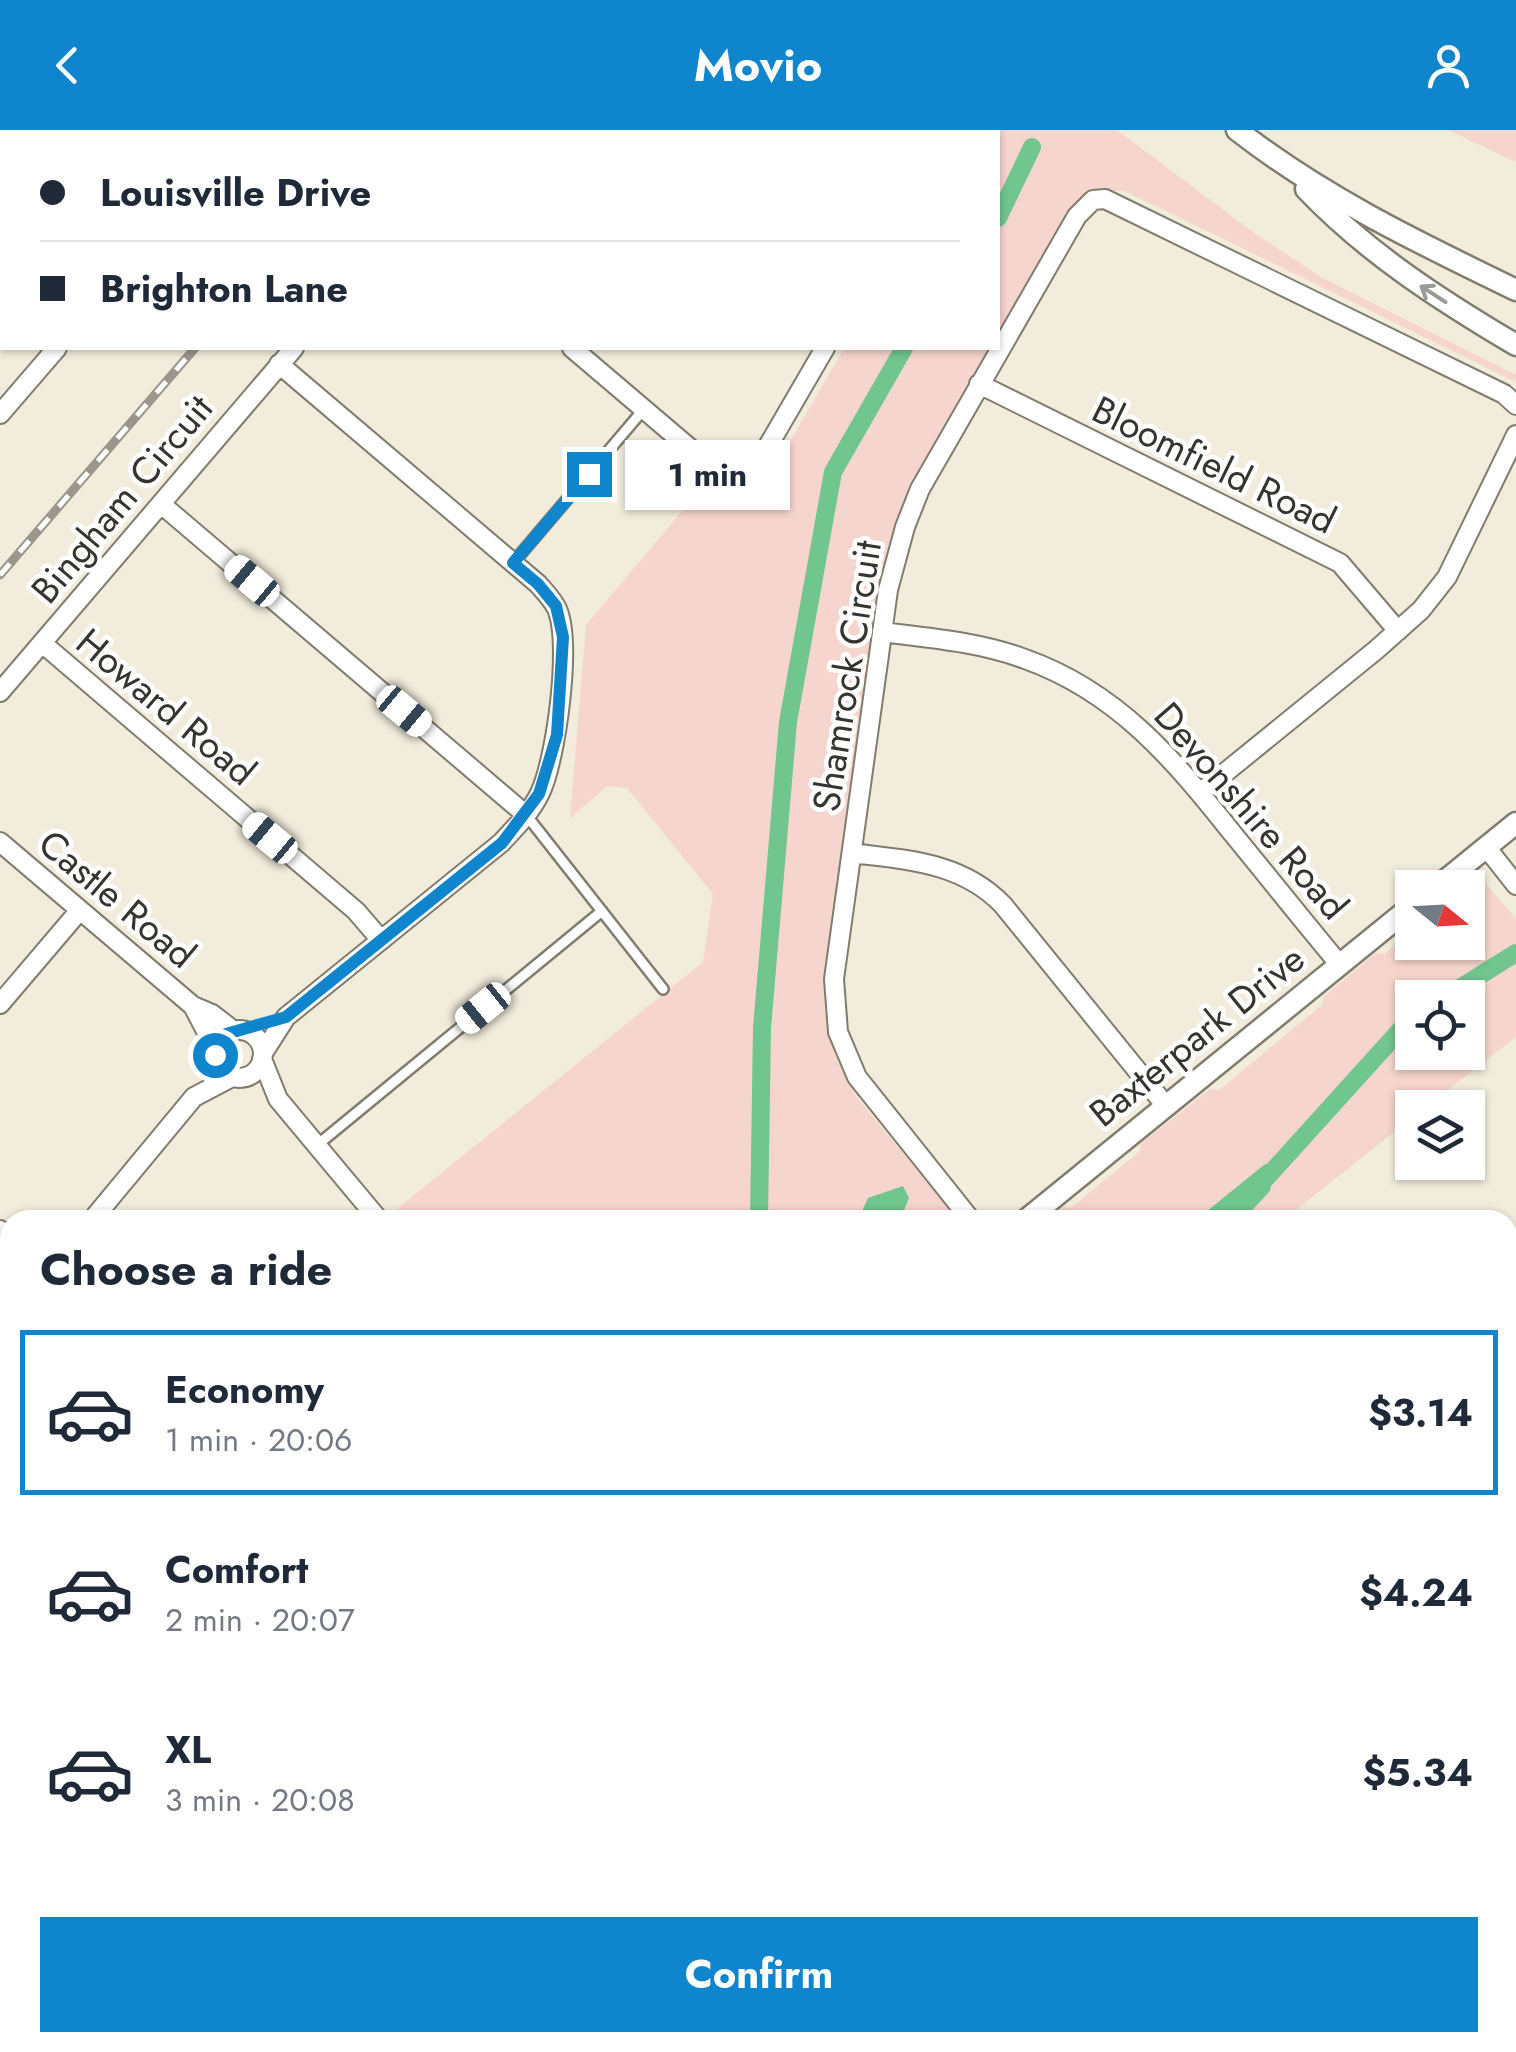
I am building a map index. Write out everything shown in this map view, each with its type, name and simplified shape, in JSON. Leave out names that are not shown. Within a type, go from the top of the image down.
[{"type":"street","points":[[1237,130],[1286,168],[1350,206],[1516,290]]},
{"type":"street","points":[[1286,168],[1340,224],[1394,268],[1516,345]]},
{"type":"street","name":"Shamrock Circuit","points":[[1000,349],[1076,216],[1093,200],[1105,200],[1486,386],[1516,405]]},
{"type":"street","points":[[0,414],[54,350]]},
{"type":"street","name":"Bingham Circuit","points":[[0,692],[292,350]]},
{"type":"street","points":[[582,351],[719,473],[740,480],[757,465],[825,350]]},
{"type":"street","name":"Shamrock Circuit","points":[[963,1210],[866,1090],[842,1047],[833,996],[892,571],[912,506],[999,350]]},
{"type":"street","points":[[194,1097],[258,1069],[286,1017],[502,843],[539,794],[553,756],[563,637],[556,606],[538,584],[280,364]]},
{"type":"street","name":"Bloomfield Road","points":[[980,384],[1340,563],[1398,630]]},
{"type":"street","points":[[1200,793],[1421,610],[1447,577],[1516,435]]},
{"type":"street","points":[[160,504],[525,814]]},
{"type":"street","name":"Devonshire Road","points":[[882,632],[978,646],[1022,658],[1096,693],[1161,747],[1340,965]]},
{"type":"street","name":"Howard Road","points":[[42,643],[356,912],[381,940]]},
{"type":"street","points":[[1458,870],[1516,822]]},
{"type":"street","name":"Castle Road","points":[[0,842],[193,1006],[238,1031]]},
{"type":"street","points":[[1486,847],[1516,885]]},
{"type":"street","points":[[852,853],[938,865],[985,888],[1166,1106]]},
{"type":"street","points":[[0,1004],[80,910]]},
{"type":"street","name":"Baxterpark Drive","points":[[1038,1210],[1395,920]]},
{"type":"street","name":"Castle Road","points":[[193,1006],[216,1053]]},
{"type":"street","points":[[100,1210],[194,1097],[220,1040],[286,1017]]},
{"type":"street","points":[[238,1031],[257,1038],[278,1099],[368,1210]]},
{"type":"street","points":[[216,1053],[222,1070],[278,1099]]},
{"type":"lane","points":[[513,563],[644,410]]},
{"type":"lane","points":[[525,814],[663,988]]},
{"type":"lane","points":[[316,1146],[602,911]]},
{"type":"shaded area","points":[[1000,130],[1117,130],[1254,233],[1321,277],[1516,375],[1516,382],[1125,191],[1106,191],[1000,338]]},
{"type":"shaded area","points":[[1448,130],[1516,130],[1516,162]]},
{"type":"shaded area","points":[[843,350],[993,350],[896,528],[881,576],[830,1033],[855,1095],[950,1210],[401,1210],[398,1208],[703,962],[713,894],[627,788],[607,786],[570,818],[586,625],[711,477],[740,489],[768,480]]},
{"type":"shaded area","points":[[1485,882],[1516,919],[1516,1037],[1485,1061],[1485,980],[1395,980],[1395,1070],[1474,1070],[1448,1090],[1395,1090],[1395,1131],[1296,1210],[1058,1210],[1071,1208],[1140,1151],[1140,1144],[1210,1089],[1219,1090],[1323,1004],[1323,997],[1376,953],[1384,954],[1395,945],[1395,960],[1485,960]]},
{"type":"shaded area","points":[[1265,1164],[1274,1169],[1270,1191],[1252,1210],[1208,1210]]},
{"type":"shaded area","points":[[903,1186],[909,1198],[904,1210],[863,1210],[868,1198]]},
{"type":"waterway","points":[[1000,214],[1032,147]]},
{"type":"waterway","points":[[759,1210],[762,1028],[788,722],[833,472],[903,350]]},
{"type":"waterway","points":[[1473,980],[1516,953]]},
{"type":"waterway","points":[[1260,1185],[1395,1036]]},
{"type":"railway","points":[[0,575],[193,350]]},
{"type":"route","points":[[215,1055],[226,1034],[286,1017],[502,843],[539,794],[557,735],[563,637],[556,606],[513,563],[589,474]]}]
